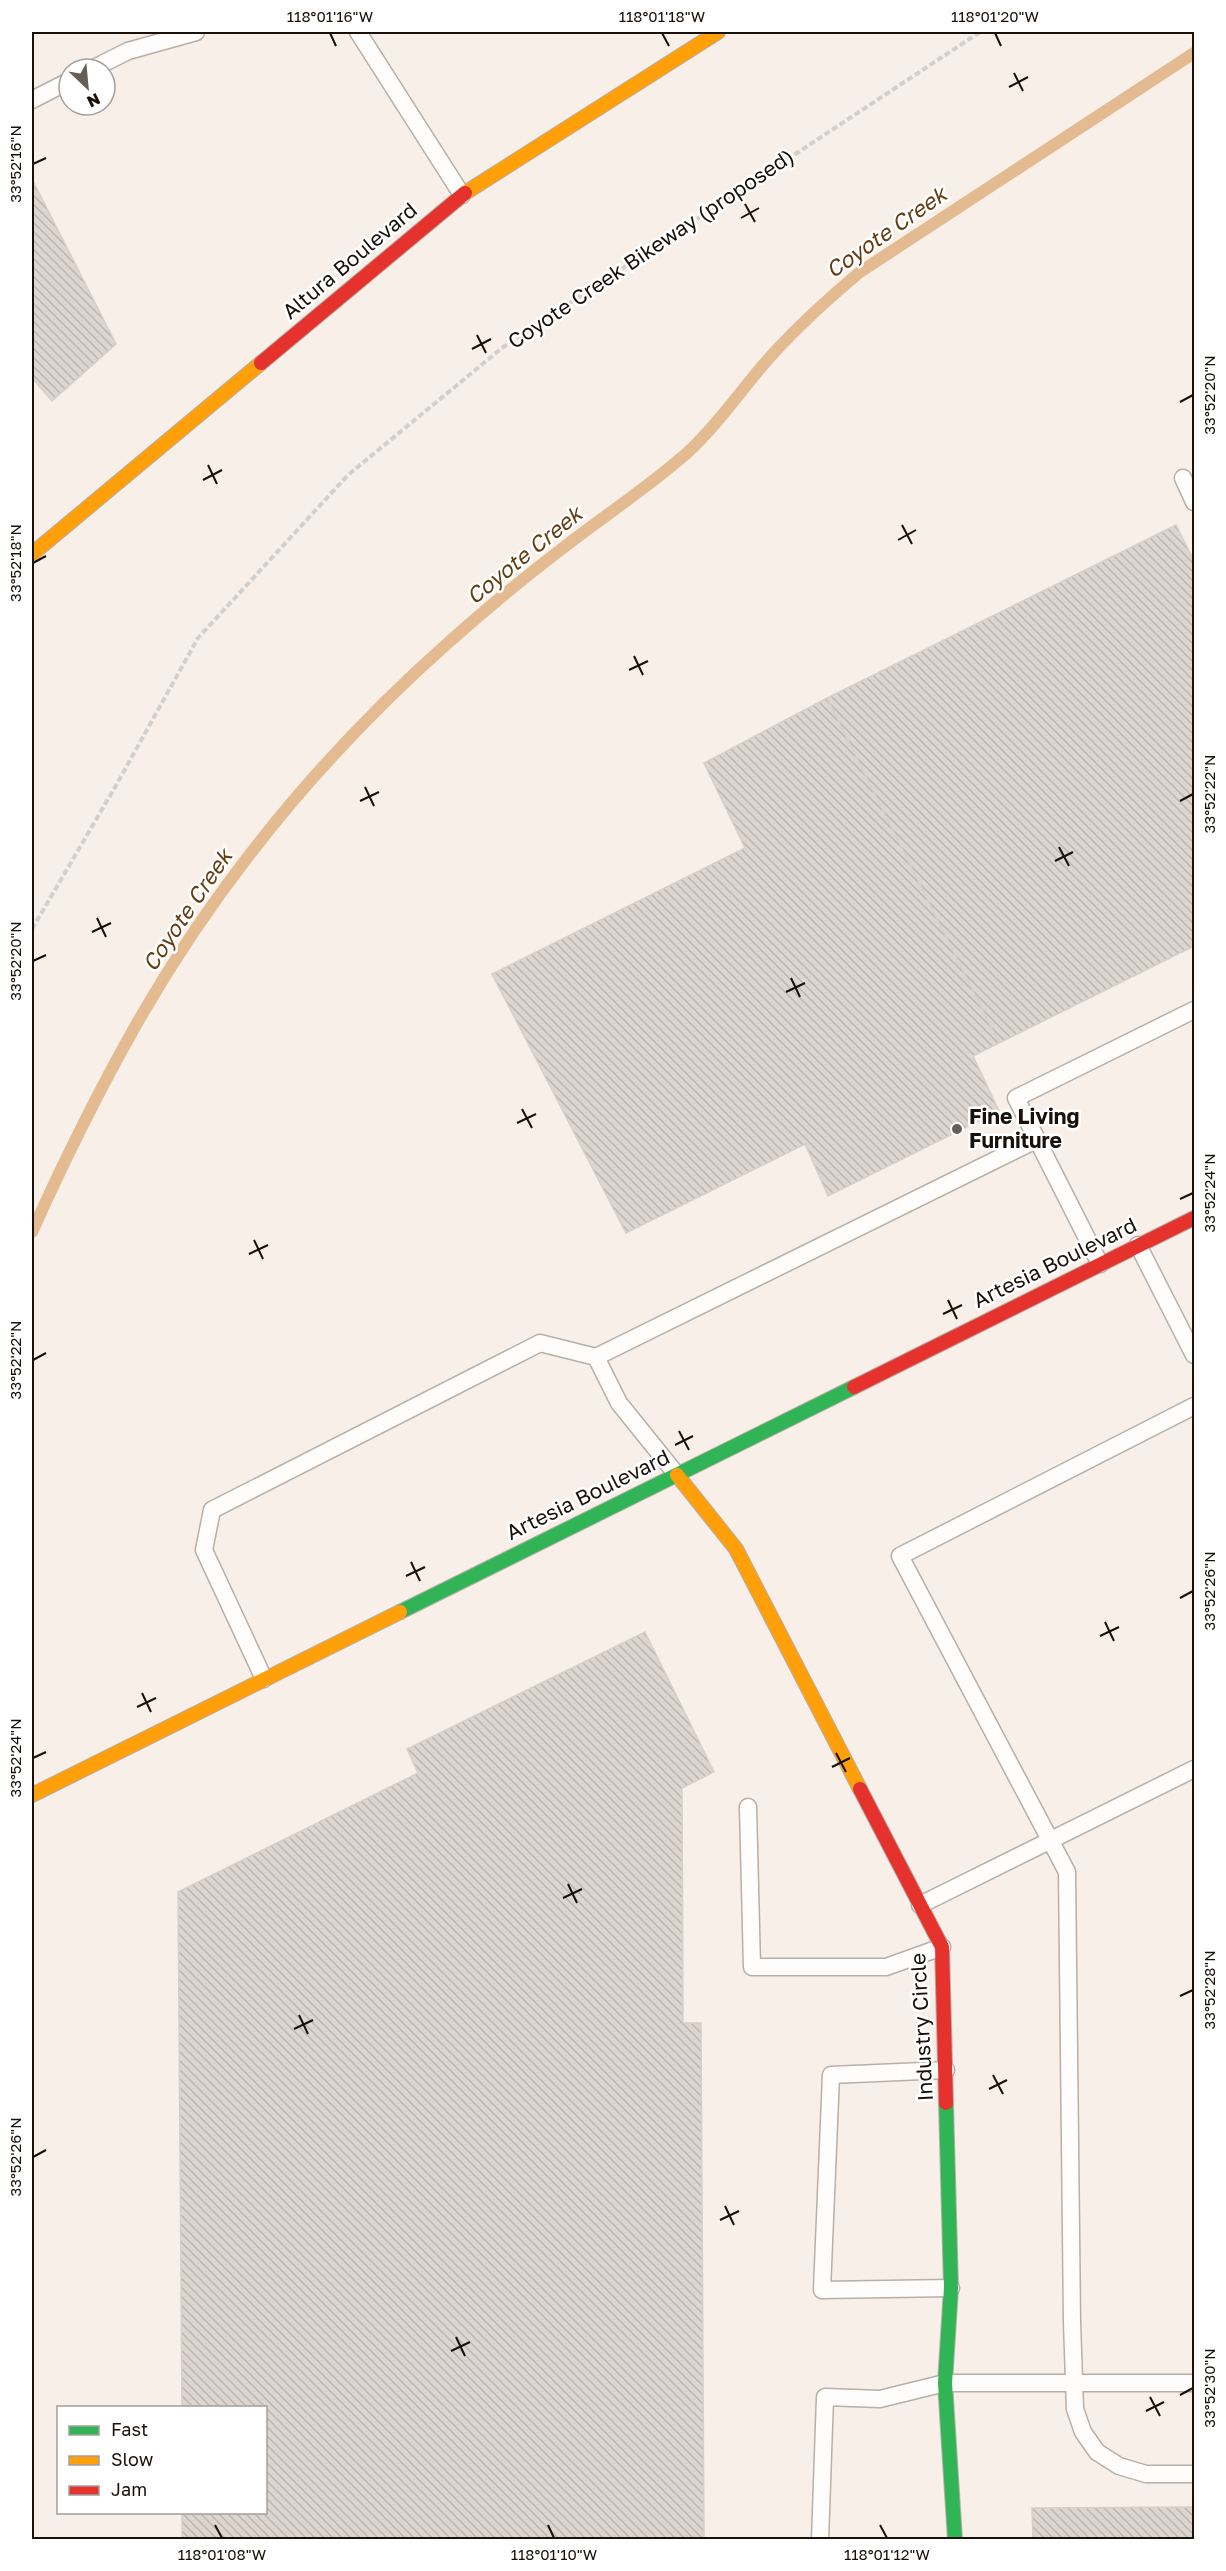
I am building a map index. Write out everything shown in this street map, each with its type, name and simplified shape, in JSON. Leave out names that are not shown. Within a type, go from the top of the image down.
[{"type":"street","name":"Altura Boulevard","points":[[32,554],[462,195],[718,32]]},
{"type":"street","name":"Artesia Boulevard","points":[[32,1795],[1194,1218]]},
{"type":"street","name":"Industry Circle","points":[[677,1475],[736,1548],[942,1947],[951,2288],[945,2383],[955,2540]]},
{"type":"lane","points":[[116,57],[128,51],[196,32]]},
{"type":"lane","points":[[358,32],[462,195]]},
{"type":"lane","points":[[32,100],[57,87]]},
{"type":"lane","points":[[1183,478],[1194,501]]},
{"type":"lane","points":[[1100,1264],[1016,1098],[1194,1010]]},
{"type":"lane","points":[[264,1679],[204,1550],[212,1510],[540,1343],[596,1357],[1036,1140]]},
{"type":"lane","points":[[1138,1245],[1194,1355]]},
{"type":"lane","points":[[596,1357],[619,1403],[677,1475]]},
{"type":"lane","points":[[1194,1406],[900,1556],[1067,1872],[1075,2409],[1083,2432],[1097,2452],[1119,2466],[1146,2474],[1194,2474]]},
{"type":"lane","points":[[920,1905],[1194,1769]]},
{"type":"lane","points":[[748,1807],[752,1967],[886,1967],[942,1947]]},
{"type":"lane","points":[[946,2070],[831,2075],[822,2290],[951,2288]]},
{"type":"lane","points":[[820,2540],[825,2397],[880,2399],[945,2383],[1194,2383]]},
{"type":"path","name":"Coyote Creek Bikeway (proposed)","points":[[32,929],[114,789],[198,638],[348,475],[502,348],[980,32]]},
{"type":"building","points":[[32,179],[116,344],[52,401],[32,378]]},
{"type":"building","points":[[1176,525],[1194,561],[1194,946],[999,1043],[827,698]]},
{"type":"building","points":[[827,698],[999,1043],[973,1056],[999,1111],[828,1196],[805,1144],[626,1233],[492,974],[745,848],[704,763]]},
{"type":"building","points":[[645,1632],[714,1772],[682,1788],[683,2023],[701,2023],[704,2540],[182,2540],[182,2514],[267,2514],[267,2406],[182,2406],[178,1892],[418,1773],[407,1749]]},
{"type":"building","points":[[1194,2507],[1194,2540],[1033,2540],[1032,2508]]},
{"type":"waterway","name":"Coyote Creek","points":[[32,1232],[95,1101],[168,972],[202,920],[277,820],[360,728],[404,684],[489,607],[687,453],[782,345],[814,312],[860,272],[1194,53]]},
{"type":"traffic: fast","points":[[400,1612],[854,1387]]},
{"type":"traffic: fast","points":[[946,2103],[951,2288],[945,2383],[955,2540]]},
{"type":"traffic: slow","points":[[465,193],[718,32]]},
{"type":"traffic: slow","points":[[32,554],[261,363]]},
{"type":"traffic: slow","points":[[677,1475],[736,1549],[860,1789]]},
{"type":"traffic: slow","points":[[32,1795],[400,1612]]},
{"type":"traffic: jam","points":[[261,363],[465,193]]},
{"type":"traffic: jam","points":[[854,1387],[1194,1218]]},
{"type":"traffic: jam","points":[[860,1789],[942,1947],[946,2103]]},
{"type":"place","name":"Fine Living Furniture","points":[[957,1129]]}]
